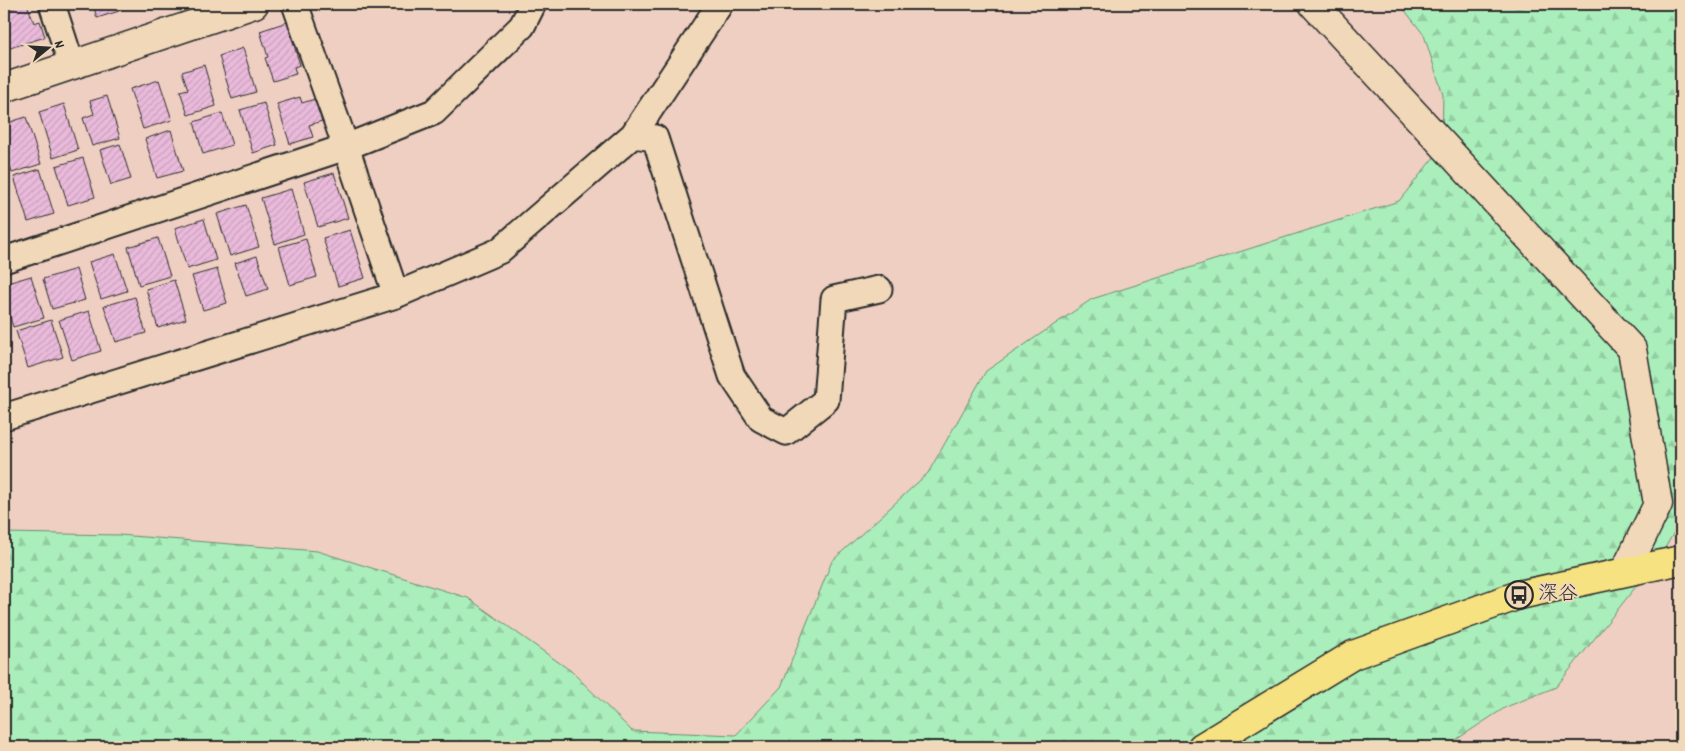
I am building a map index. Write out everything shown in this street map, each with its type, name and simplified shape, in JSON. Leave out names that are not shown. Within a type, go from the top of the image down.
[{"type":"highway","points":[[1202,747],[1353,656],[1519,595],[1681,560]]},
{"type":"street","points":[[52,4],[72,66]]},
{"type":"street","points":[[4,88],[254,4]]},
{"type":"street","points":[[295,4],[396,295]]},
{"type":"street","points":[[4,260],[346,147],[434,112],[522,26],[533,4]]},
{"type":"street","points":[[4,417],[396,295],[500,251],[633,136],[720,4]]},
{"type":"street","points":[[1312,4],[1632,349],[1658,504],[1625,571]]},
{"type":"street","points":[[633,136],[655,138],[732,376],[762,419],[786,432],[826,400],[834,299],[878,289]]},
{"type":"green space","points":[[1400,4],[1681,4],[1681,520],[1661,555],[1556,687],[1506,707],[1445,747],[4,747],[4,533],[119,535],[317,551],[468,598],[571,671],[632,731],[736,735],[781,687],[832,561],[928,473],[986,371],[1092,299],[1399,201],[1442,147],[1443,95],[1424,35]]},
{"type":"building","points":[[27,4],[34,23],[40,21],[45,37],[10,48],[4,26],[4,10]]},
{"type":"building","points":[[93,4],[117,4],[119,11],[97,18]]},
{"type":"building","points":[[287,22],[300,65],[294,67],[296,74],[273,81],[265,58],[268,57],[260,31]]},
{"type":"building","points":[[243,48],[256,92],[232,99],[219,56]]},
{"type":"building","points":[[204,65],[216,106],[188,115],[180,91],[188,89],[182,72]]},
{"type":"building","points":[[159,80],[172,120],[143,129],[130,89]]},
{"type":"building","points":[[107,96],[120,138],[92,146],[83,118],[94,114],[90,101]]},
{"type":"building","points":[[300,97],[302,103],[315,99],[322,121],[309,125],[313,137],[290,144],[277,104]]},
{"type":"building","points":[[264,103],[277,145],[253,153],[240,110]]},
{"type":"building","points":[[64,104],[78,150],[53,158],[39,112]]},
{"type":"building","points":[[222,113],[232,145],[203,154],[194,122]]},
{"type":"building","points":[[26,117],[41,164],[12,173],[4,148],[4,124]]},
{"type":"building","points":[[171,130],[183,171],[157,178],[145,139]]},
{"type":"building","points":[[120,144],[131,179],[111,185],[100,150]]},
{"type":"building","points":[[83,158],[95,197],[68,205],[56,166]]},
{"type":"building","points":[[40,169],[54,214],[28,222],[14,177]]},
{"type":"building","points":[[334,173],[348,218],[318,227],[304,182]]},
{"type":"building","points":[[291,189],[304,234],[275,244],[261,198]]},
{"type":"building","points":[[246,205],[259,247],[230,256],[217,214]]},
{"type":"building","points":[[204,219],[216,260],[187,269],[175,228]]},
{"type":"building","points":[[350,230],[365,278],[338,286],[323,238]]},
{"type":"building","points":[[158,238],[170,276],[139,285],[128,247]]},
{"type":"building","points":[[306,239],[317,277],[290,285],[279,247]]},
{"type":"building","points":[[115,254],[127,291],[101,299],[89,262]]},
{"type":"building","points":[[257,256],[268,289],[246,296],[235,263]]},
{"type":"building","points":[[76,269],[85,300],[52,309],[43,279]]},
{"type":"building","points":[[217,269],[227,303],[203,310],[192,276]]},
{"type":"building","points":[[31,276],[44,318],[13,327],[4,298],[4,284]]},
{"type":"building","points":[[174,280],[186,319],[158,328],[146,289]]},
{"type":"building","points":[[135,297],[146,333],[116,342],[104,306]]},
{"type":"building","points":[[89,311],[101,351],[72,360],[59,320]]},
{"type":"building","points":[[51,320],[63,357],[28,368],[16,331]]},
{"type":"place","name":"深谷","points":[[1519,595]]}]
